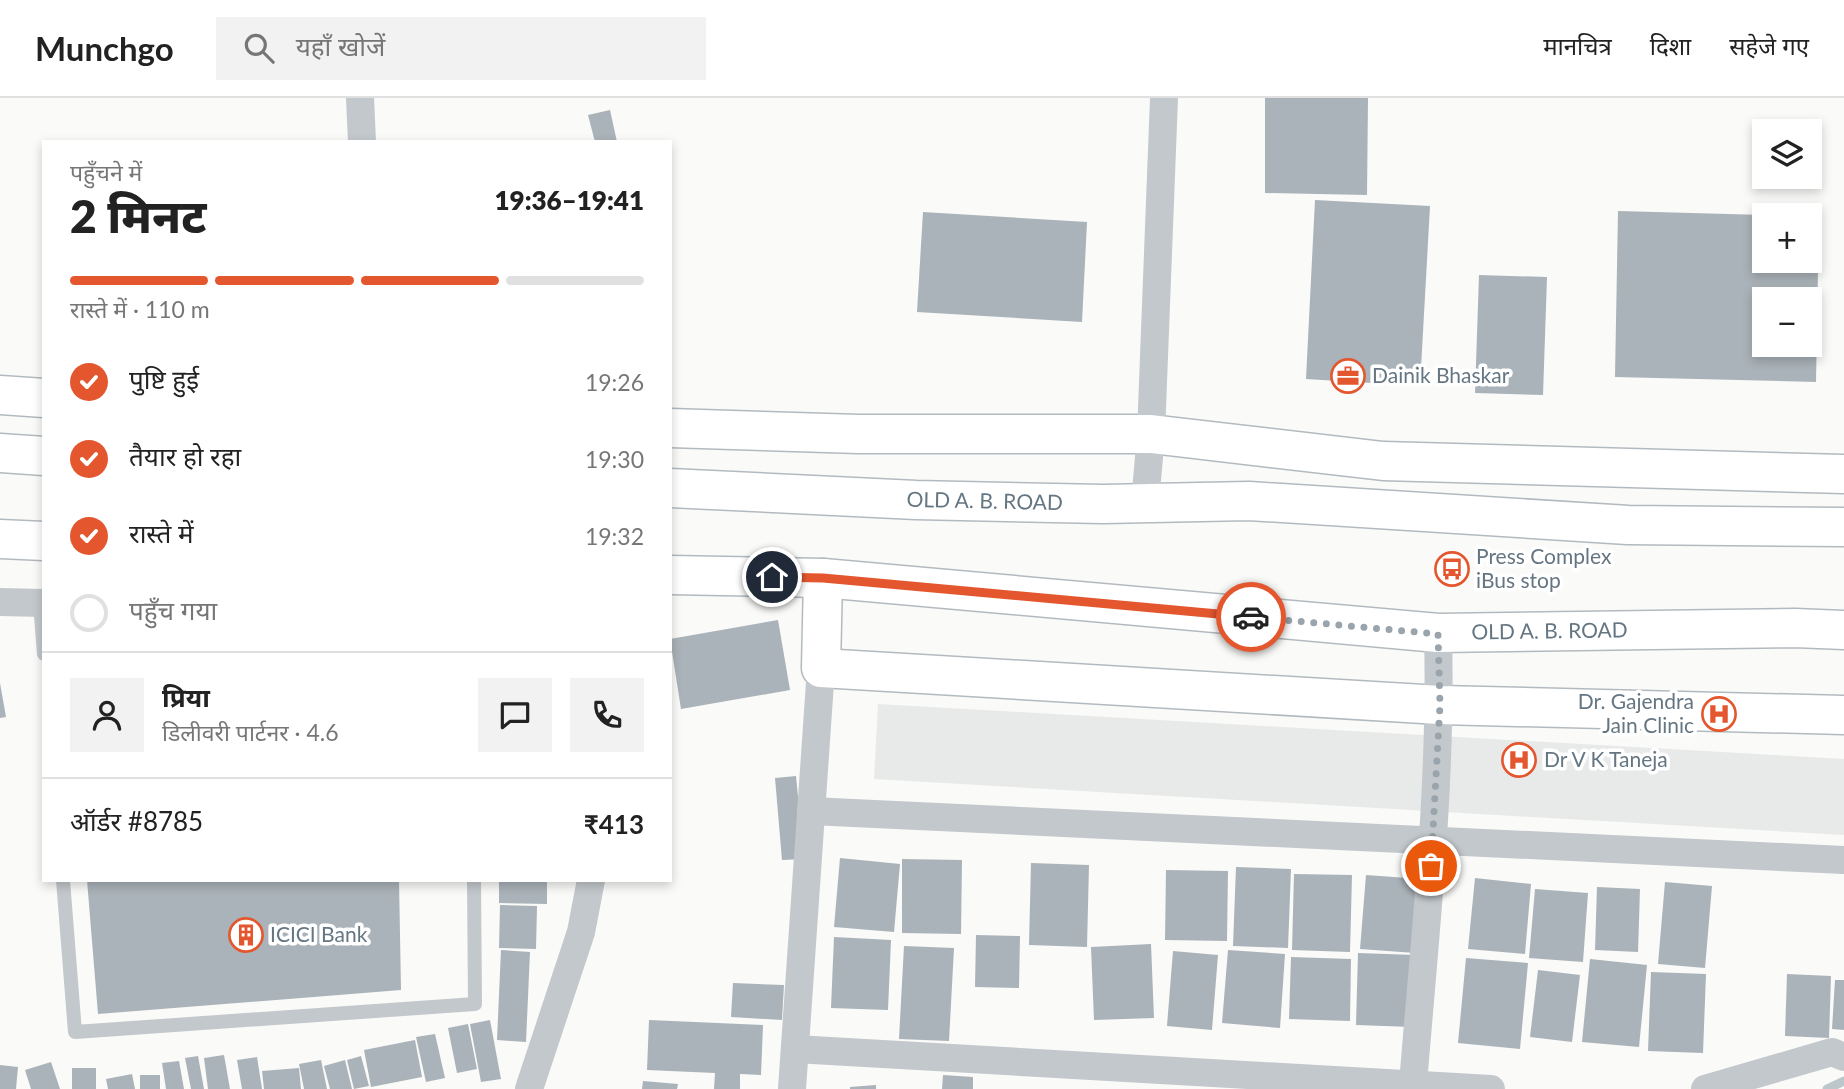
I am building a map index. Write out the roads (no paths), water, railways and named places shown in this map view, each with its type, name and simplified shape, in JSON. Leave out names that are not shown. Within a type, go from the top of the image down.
[{"type":"main road","points":[[0,395],[42,398]]},
{"type":"main road","points":[[672,428],[859,434],[1151,434],[1382,461],[1844,474]]},
{"type":"main road","points":[[0,453],[42,456]]},
{"type":"main road","name":"OLD A. B. ROAD","points":[[672,488],[916,500],[1145,503],[1249,501],[1628,525],[1844,527]]},
{"type":"main road","points":[[0,539],[42,541]]},
{"type":"main road","name":"OLD A. B. ROAD","points":[[672,575],[823,578],[1438,634],[1794,628],[1844,630]]},
{"type":"main road","points":[[823,578],[821,668],[1440,705],[1844,715]]},
{"type":"street","points":[[360,98],[362,140]]},
{"type":"street","points":[[1145,503],[1151,434],[1164,98]]},
{"type":"street","points":[[0,602],[42,603]]},
{"type":"street","points":[[1410,1087],[1433,839],[1440,705],[1438,634]]},
{"type":"street","points":[[792,1089],[821,668]]},
{"type":"street","points":[[811,811],[1844,860]]},
{"type":"street","points":[[529,1089],[581,932],[591,882]]},
{"type":"street","points":[[795,1049],[1036,1076],[1491,1089]]},
{"type":"street","points":[[1704,1089],[1832,1052],[1844,1057]]},
{"type":"lane","points":[[63,882],[75,1032],[475,1003],[474,882]]},
{"type":"waterway","points":[[1827,1089],[1844,1081]]},
{"type":"place","name":"Dainik Bhaskar","points":[[1348,376]]},
{"type":"place","name":"Press Complex iBus stop","points":[[1452,569]]},
{"type":"place","name":"Dr. Gajendra Jain Clinic","points":[[1719,714]]},
{"type":"place","name":"Dr V K Taneja","points":[[1519,760]]},
{"type":"place","name":"ICICI Bank","points":[[246,935]]}]
